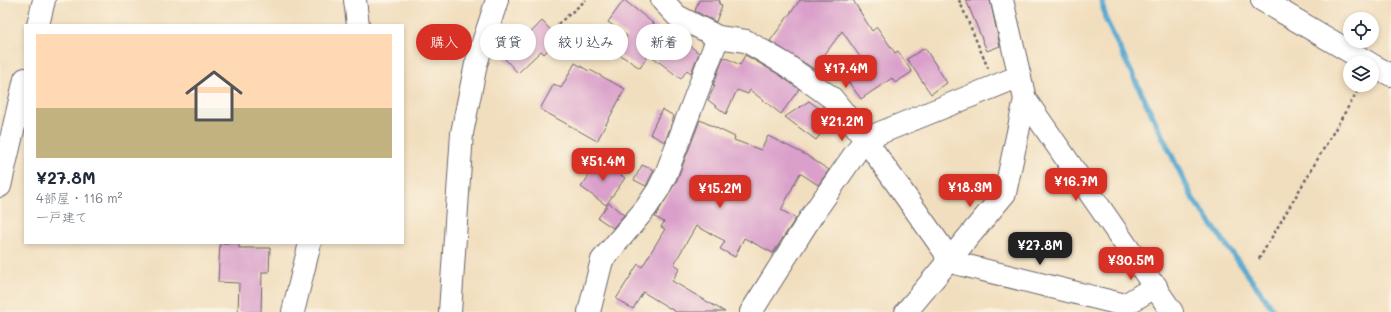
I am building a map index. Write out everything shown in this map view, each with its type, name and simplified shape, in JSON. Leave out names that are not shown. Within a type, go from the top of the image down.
[{"type":"street","points":[[38,24],[44,0]]},
{"type":"street","points":[[356,0],[358,24]]},
{"type":"street","points":[[450,312],[462,133],[476,64],[497,0]]},
{"type":"street","points":[[662,0],[677,16],[718,37],[746,41],[785,64],[832,98],[864,139],[944,252],[948,261]]},
{"type":"street","points":[[1002,0],[1025,99],[1156,286],[1172,312]]},
{"type":"street","points":[[1262,0],[1357,56]]},
{"type":"street","points":[[588,312],[602,260],[646,208],[666,174],[718,37]]},
{"type":"street","points":[[1379,69],[1391,75]]},
{"type":"street","points":[[751,312],[811,217],[864,139],[1020,76]]},
{"type":"street","points":[[0,186],[24,83]]},
{"type":"street","points":[[906,312],[1005,193],[1025,99]]},
{"type":"street","points":[[293,312],[310,244]]},
{"type":"street","points":[[948,261],[1124,308],[1156,286]]},
{"type":"path","points":[[558,24],[586,0]]},
{"type":"path","points":[[959,0],[996,86]]},
{"type":"path","points":[[1258,259],[1358,92]]},
{"type":"building","points":[[624,0],[654,24],[636,24],[636,60],[645,60],[640,68],[628,60],[628,24],[611,24],[608,22]]},
{"type":"building","points":[[699,0],[720,0],[719,4],[722,5],[716,22],[695,11]]},
{"type":"building","points":[[800,0],[853,0],[872,31],[877,27],[895,53],[898,51],[912,72],[895,83],[892,78],[861,99],[845,77],[865,64],[842,31],[814,69],[770,41]]},
{"type":"building","points":[[966,0],[990,0],[1000,46],[987,51]]},
{"type":"building","points":[[542,21],[545,24],[544,54],[541,51],[536,56],[536,27]]},
{"type":"building","points":[[692,47],[699,53],[691,73],[687,70],[681,79],[657,60],[692,60]]},
{"type":"building","points":[[925,48],[947,83],[931,94],[907,59]]},
{"type":"building","points":[[745,55],[778,74],[799,89],[781,114],[750,90],[748,94],[737,90],[726,114],[708,100],[715,85],[713,85],[724,57],[740,65]]},
{"type":"building","points":[[506,60],[532,60],[518,73]]},
{"type":"building","points":[[575,63],[625,89],[597,141],[540,109],[554,84],[561,88]]},
{"type":"building","points":[[809,101],[832,118],[816,140],[785,117]]},
{"type":"building","points":[[662,109],[674,116],[665,142],[650,134]]},
{"type":"building","points":[[700,120],[735,137],[734,140],[761,150],[768,136],[806,155],[829,170],[818,185],[800,173],[781,210],[796,218],[773,253],[744,238],[735,257],[720,249],[725,241],[696,226],[674,264],[680,268],[672,281],[725,312],[676,312],[643,292],[633,309],[616,299],[638,264],[642,267],[665,229],[661,227],[664,222],[655,217],[677,180]]},
{"type":"building","points":[[600,160],[625,178],[606,205],[581,187]]},
{"type":"building","points":[[642,165],[654,170],[646,186],[634,180]]},
{"type":"building","points":[[609,203],[624,215],[613,228],[598,218]]},
{"type":"building","points":[[220,244],[239,244],[239,248],[270,248],[269,272],[262,272],[261,312],[238,312],[239,283],[218,282]]},
{"type":"waterway","points":[[1102,0],[1105,18],[1193,199],[1275,312]]}]
